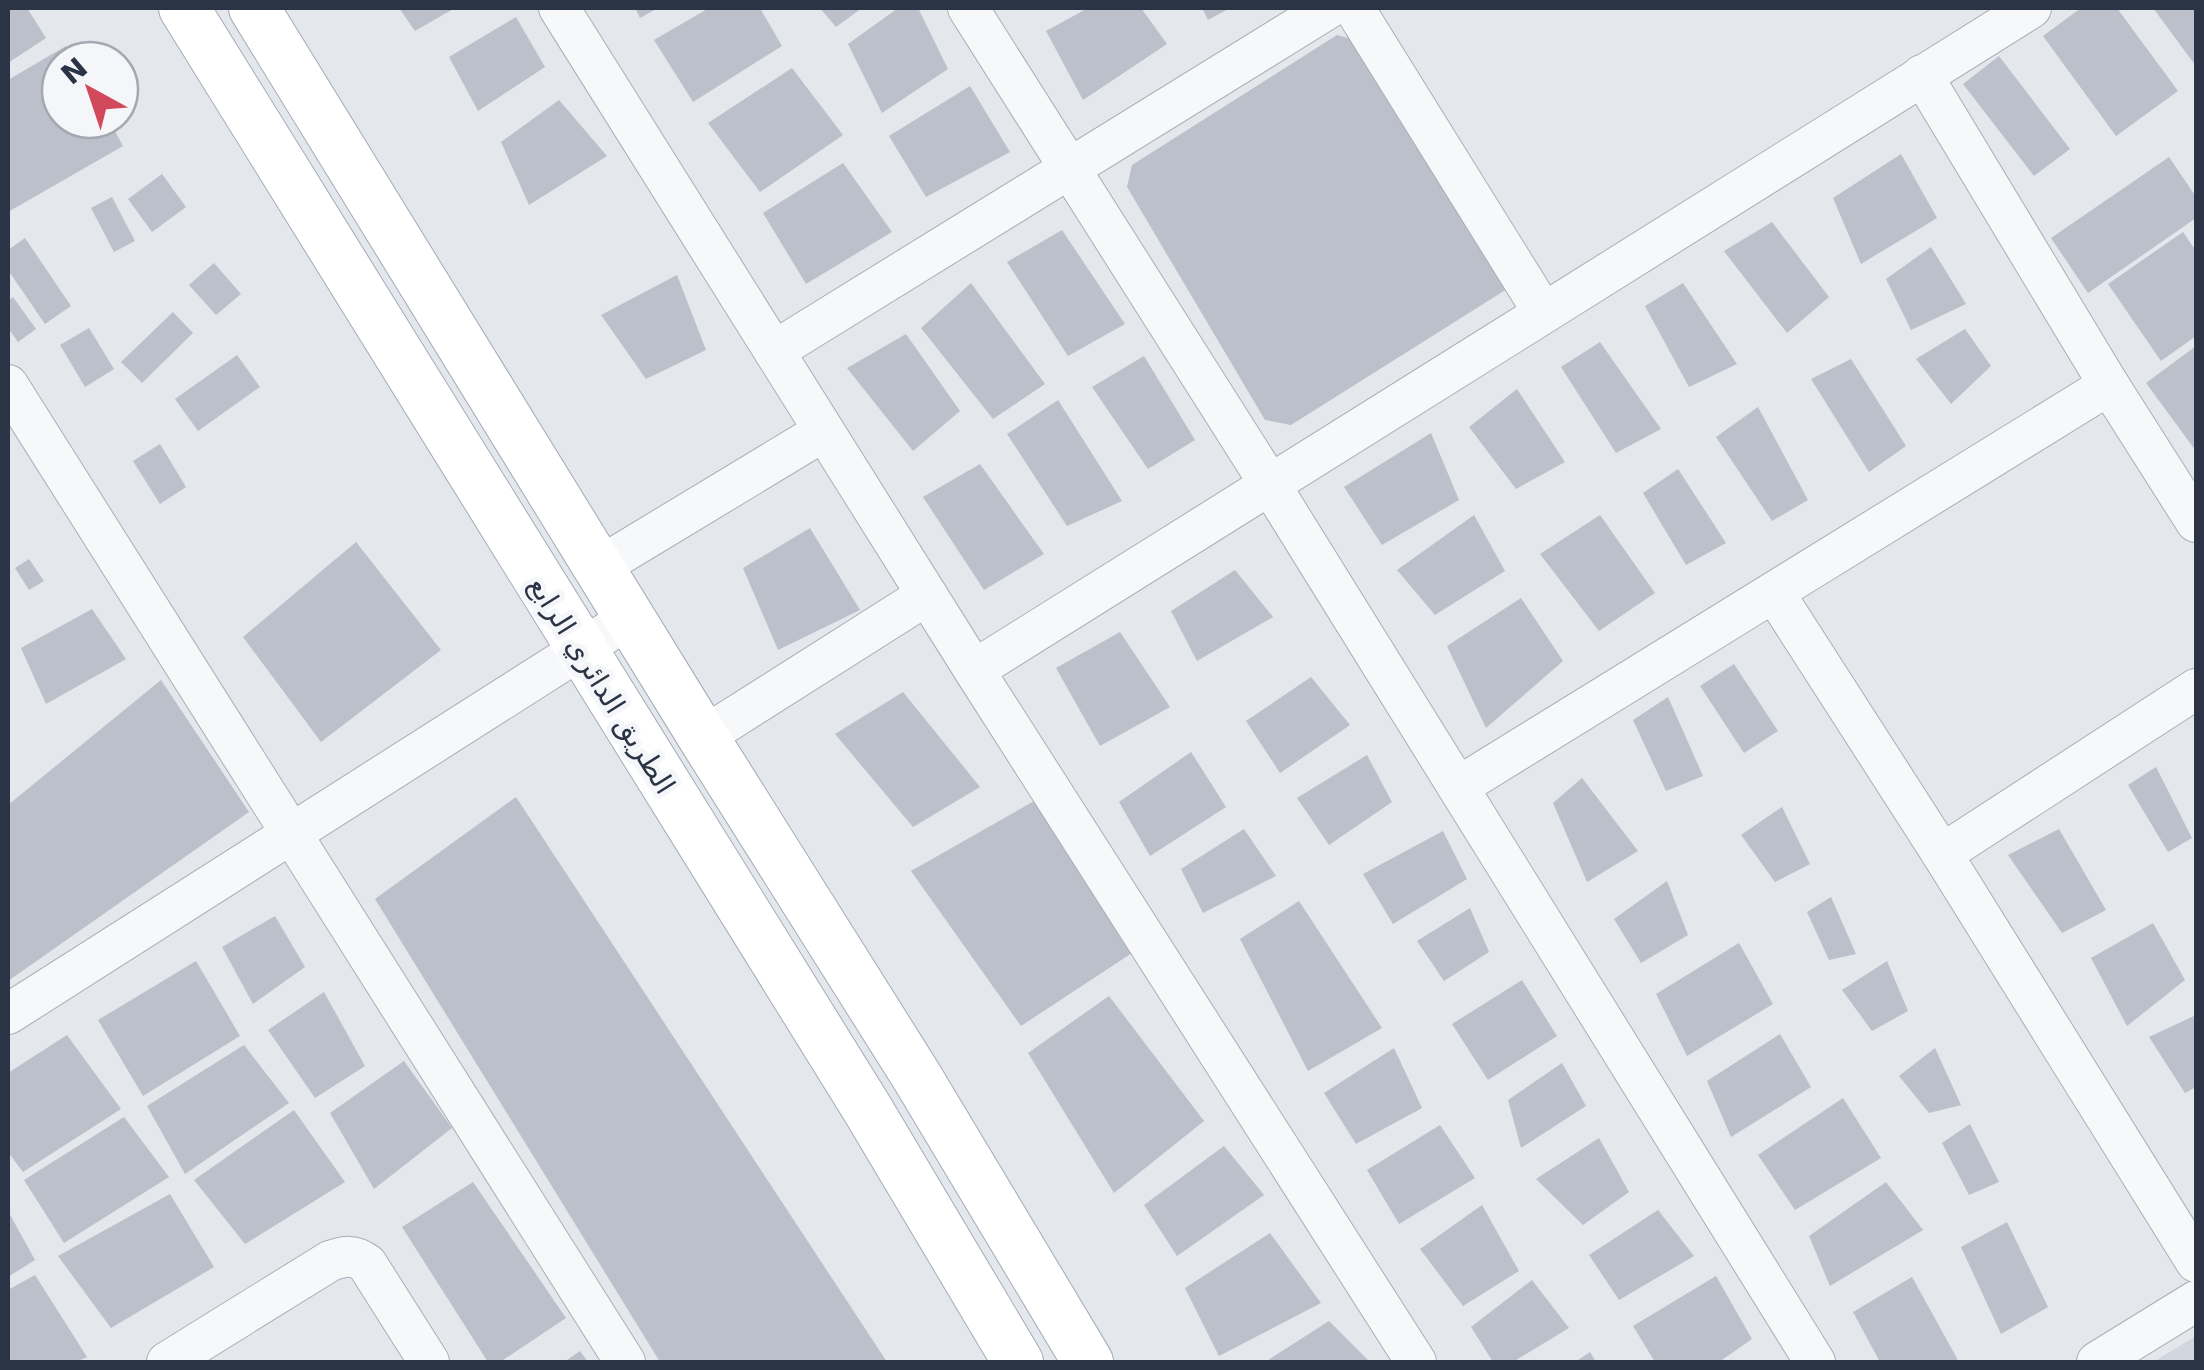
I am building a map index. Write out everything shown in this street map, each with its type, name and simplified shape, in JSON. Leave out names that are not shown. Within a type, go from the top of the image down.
[{"type":"main road","name":"الطريق الدائري الرابع","points":[[184,8],[868,1110],[1018,1362]]},
{"type":"main road","points":[[254,8],[918,1077],[1088,1362]]},
{"type":"street","points":[[559,8],[974,670],[1416,1362]]},
{"type":"street","points":[[968,8],[1815,1362]]},
{"type":"street","points":[[774,351],[1329,8]]},
{"type":"street","points":[[1354,8],[1544,312]]},
{"type":"street","points":[[974,670],[2031,8]]},
{"type":"street","points":[[1922,76],[2196,522]]},
{"type":"street","points":[[8,385],[625,1362]]},
{"type":"street","points":[[1458,788],[2109,386]]},
{"type":"street","points":[[599,567],[824,431]]},
{"type":"street","points":[[1775,594],[2196,1262]]},
{"type":"street","points":[[703,736],[927,595]]},
{"type":"street","points":[[8,1014],[630,618]]},
{"type":"street","points":[[1942,854],[2196,688]]},
{"type":"street","points":[[166,1362],[344,1256],[359,1258],[367,1264],[429,1362]]},
{"type":"street","points":[[2097,1362],[2196,1301]]},
{"type":"shaded area","points":[[2196,1336],[2196,1362],[2153,1362]]},
{"type":"building","points":[[8,8],[27,8],[46,38],[8,63]]},
{"type":"building","points":[[399,8],[455,8],[415,31]]},
{"type":"building","points":[[635,8],[658,8],[640,18]]},
{"type":"building","points":[[709,8],[760,8],[782,46],[693,102],[654,40]]},
{"type":"building","points":[[820,8],[862,8],[836,27]]},
{"type":"building","points":[[898,8],[918,8],[948,69],[882,113],[848,44]]},
{"type":"building","points":[[1088,8],[1141,8],[1167,44],[1083,100],[1046,31]]},
{"type":"building","points":[[1202,8],[1230,8],[1208,20]]},
{"type":"building","points":[[2081,8],[2117,8],[2178,91],[2116,136],[2043,36]]},
{"type":"building","points":[[2153,8],[2196,8],[2196,66]]},
{"type":"building","points":[[516,17],[545,67],[478,111],[449,57]]},
{"type":"building","points":[[1337,35],[1355,40],[1507,289],[1291,425],[1265,420],[1127,187],[1132,165]]},
{"type":"building","points":[[1999,56],[2070,149],[2034,176],[1963,84]]},
{"type":"building","points":[[40,61],[40,140],[120,140],[123,146],[8,212],[8,80]]},
{"type":"building","points":[[792,68],[843,135],[760,192],[708,123]]},
{"type":"building","points":[[970,86],[1010,152],[926,197],[889,136]]},
{"type":"building","points":[[559,100],[607,156],[529,205],[501,142]]},
{"type":"building","points":[[1901,154],[1937,218],[1861,264],[1833,198]]},
{"type":"building","points":[[2169,157],[2196,197],[2196,218],[2088,293],[2051,238]]},
{"type":"building","points":[[843,163],[892,232],[806,284],[763,213]]},
{"type":"building","points":[[162,174],[186,207],[152,232],[128,199]]},
{"type":"building","points":[[112,197],[135,241],[114,252],[91,208]]},
{"type":"building","points":[[1772,222],[1829,297],[1787,333],[1724,251]]},
{"type":"building","points":[[1062,230],[1125,324],[1068,356],[1007,262]]},
{"type":"building","points":[[2183,232],[2196,251],[2196,336],[2161,361],[2108,284]]},
{"type":"building","points":[[25,238],[71,306],[45,324],[8,270],[8,250]]},
{"type":"building","points":[[1931,247],[1966,304],[1911,330],[1886,279]]},
{"type":"building","points":[[214,263],[241,294],[216,315],[189,285]]},
{"type":"building","points":[[677,275],[706,350],[646,379],[601,315]]},
{"type":"building","points":[[971,283],[1045,384],[993,419],[921,328]]},
{"type":"building","points":[[1683,283],[1737,364],[1689,387],[1645,306]]},
{"type":"building","points":[[13,297],[36,329],[18,342],[8,328],[8,301]]},
{"type":"building","points":[[173,312],[193,333],[142,383],[121,362]]},
{"type":"building","points":[[89,328],[114,369],[85,387],[60,345]]},
{"type":"building","points":[[1965,329],[1991,366],[1951,404],[1916,359]]},
{"type":"building","points":[[906,334],[960,411],[913,451],[847,368]]},
{"type":"building","points":[[1600,342],[1661,429],[1616,453],[1561,367]]},
{"type":"building","points":[[2196,346],[2196,451],[2146,383]]},
{"type":"building","points":[[237,355],[260,387],[198,431],[175,399]]},
{"type":"building","points":[[1144,356],[1195,440],[1148,469],[1092,387]]},
{"type":"building","points":[[1851,359],[1906,446],[1869,472],[1811,379]]},
{"type":"building","points":[[1517,389],[1565,462],[1516,489],[1469,427]]},
{"type":"building","points":[[1058,400],[1122,501],[1067,526],[1007,434]]},
{"type":"building","points":[[1758,407],[1808,500],[1772,521],[1716,437]]},
{"type":"building","points":[[1431,433],[1459,500],[1382,545],[1344,487]]},
{"type":"building","points":[[160,444],[186,487],[160,504],[133,461]]},
{"type":"building","points":[[980,464],[1044,554],[984,590],[923,497]]},
{"type":"building","points":[[1678,469],[1726,543],[1686,565],[1643,493]]},
{"type":"building","points":[[1474,515],[1505,571],[1435,615],[1397,570]]},
{"type":"building","points":[[1600,515],[1655,593],[1599,631],[1540,554]]},
{"type":"building","points":[[810,528],[860,610],[778,650],[743,568]]},
{"type":"building","points":[[356,542],[441,650],[321,742],[243,637]]},
{"type":"building","points":[[29,559],[44,581],[29,590],[15,568]]},
{"type":"building","points":[[1235,570],[1273,617],[1197,661],[1171,611]]},
{"type":"building","points":[[1521,598],[1563,661],[1486,728],[1447,646]]},
{"type":"building","points":[[92,609],[126,659],[46,704],[21,648]]},
{"type":"building","points":[[1120,632],[1170,707],[1100,746],[1056,668]]},
{"type":"building","points":[[1734,664],[1778,731],[1744,753],[1700,686]]},
{"type":"building","points":[[1311,677],[1350,725],[1280,773],[1246,721]]},
{"type":"building","points":[[161,680],[249,812],[8,981],[8,805]]},
{"type":"building","points":[[903,692],[980,787],[913,827],[835,734]]},
{"type":"building","points":[[1668,697],[1703,776],[1666,791],[1633,720]]},
{"type":"building","points":[[1191,752],[1226,807],[1150,856],[1119,802]]},
{"type":"building","points":[[1367,755],[1392,802],[1329,845],[1297,798]]},
{"type":"building","points":[[2156,767],[2192,838],[2168,852],[2128,785]]},
{"type":"building","points":[[1582,778],[1638,851],[1587,882],[1553,803]]},
{"type":"building","points":[[1043,796],[1132,953],[1021,1026],[911,871]]},
{"type":"building","points":[[516,797],[887,1362],[660,1362],[375,899]]},
{"type":"building","points":[[1782,807],[1810,864],[1775,882],[1741,835]]},
{"type":"building","points":[[1244,829],[1276,876],[1203,913],[1181,869]]},
{"type":"building","points":[[2059,829],[2106,910],[2062,933],[2008,855]]},
{"type":"building","points":[[1443,831],[1467,879],[1393,924],[1363,874]]},
{"type":"building","points":[[1667,881],[1688,935],[1641,963],[1614,919]]},
{"type":"building","points":[[1831,897],[1856,954],[1829,960],[1807,912]]},
{"type":"building","points":[[1299,901],[1382,1028],[1308,1071],[1240,939]]},
{"type":"building","points":[[1470,908],[1489,952],[1444,981],[1417,941]]},
{"type":"building","points":[[275,916],[305,967],[253,1004],[222,947]]},
{"type":"building","points":[[2153,923],[2185,980],[2127,1026],[2091,958]]},
{"type":"building","points":[[1739,943],[1773,1004],[1687,1056],[1656,994]]},
{"type":"building","points":[[196,961],[240,1036],[143,1096],[98,1020]]},
{"type":"building","points":[[1887,961],[1908,1011],[1872,1031],[1842,990]]},
{"type":"building","points":[[1522,980],[1557,1036],[1488,1080],[1452,1024]]},
{"type":"building","points":[[324,992],[365,1066],[315,1098],[268,1030]]},
{"type":"building","points":[[1109,996],[1204,1121],[1114,1193],[1028,1053]]},
{"type":"building","points":[[2196,1015],[2196,1087],[2185,1093],[2149,1037]]},
{"type":"building","points":[[1780,1034],[1811,1087],[1731,1137],[1707,1081]]},
{"type":"building","points":[[67,1035],[121,1109],[23,1172],[8,1152],[8,1073]]},
{"type":"building","points":[[244,1045],[289,1103],[185,1174],[147,1106]]},
{"type":"building","points":[[1394,1048],[1422,1108],[1356,1144],[1324,1093]]},
{"type":"building","points":[[1935,1048],[1961,1105],[1929,1113],[1899,1076]]},
{"type":"building","points":[[404,1061],[452,1128],[374,1189],[330,1113]]},
{"type":"building","points":[[1562,1063],[1586,1106],[1521,1148],[1508,1100]]},
{"type":"building","points":[[1843,1098],[1881,1158],[1795,1210],[1758,1155]]},
{"type":"building","points":[[294,1110],[345,1182],[245,1244],[194,1180]]},
{"type":"building","points":[[124,1117],[169,1177],[64,1243],[24,1180]]},
{"type":"building","points":[[1970,1124],[1999,1182],[1969,1195],[1942,1143]]},
{"type":"building","points":[[1440,1125],[1475,1178],[1399,1224],[1367,1170]]},
{"type":"building","points":[[1599,1138],[1629,1192],[1583,1225],[1536,1179]]},
{"type":"building","points":[[1224,1146],[1264,1195],[1177,1256],[1144,1205]]},
{"type":"building","points":[[473,1182],[566,1318],[500,1362],[488,1362],[402,1227]]},
{"type":"building","points":[[1886,1182],[1923,1230],[1830,1286],[1809,1236]]},
{"type":"building","points":[[170,1194],[214,1267],[111,1328],[58,1256]]},
{"type":"building","points":[[1482,1205],[1519,1271],[1463,1306],[1420,1249]]},
{"type":"building","points":[[1658,1210],[1694,1256],[1619,1300],[1589,1255]]},
{"type":"building","points":[[8,1211],[35,1260],[8,1277]]},
{"type":"building","points":[[2007,1222],[2048,1307],[2001,1334],[1961,1247]]},
{"type":"building","points":[[1270,1233],[1321,1303],[1219,1356],[1185,1288]]},
{"type":"building","points":[[35,1275],[87,1357],[76,1362],[8,1362],[8,1290]]},
{"type":"building","points":[[1716,1276],[1752,1339],[1719,1362],[1655,1362],[1633,1326]]},
{"type":"building","points":[[1912,1277],[1959,1362],[1880,1362],[1853,1312]]},
{"type":"building","points":[[1532,1280],[1569,1328],[1513,1362],[1493,1362],[1471,1327]]},
{"type":"building","points":[[1329,1321],[1370,1362],[1265,1362]]},
{"type":"building","points":[[580,1351],[588,1362],[564,1362]]},
{"type":"building","points":[[1590,1352],[1596,1362],[1575,1362]]}]
